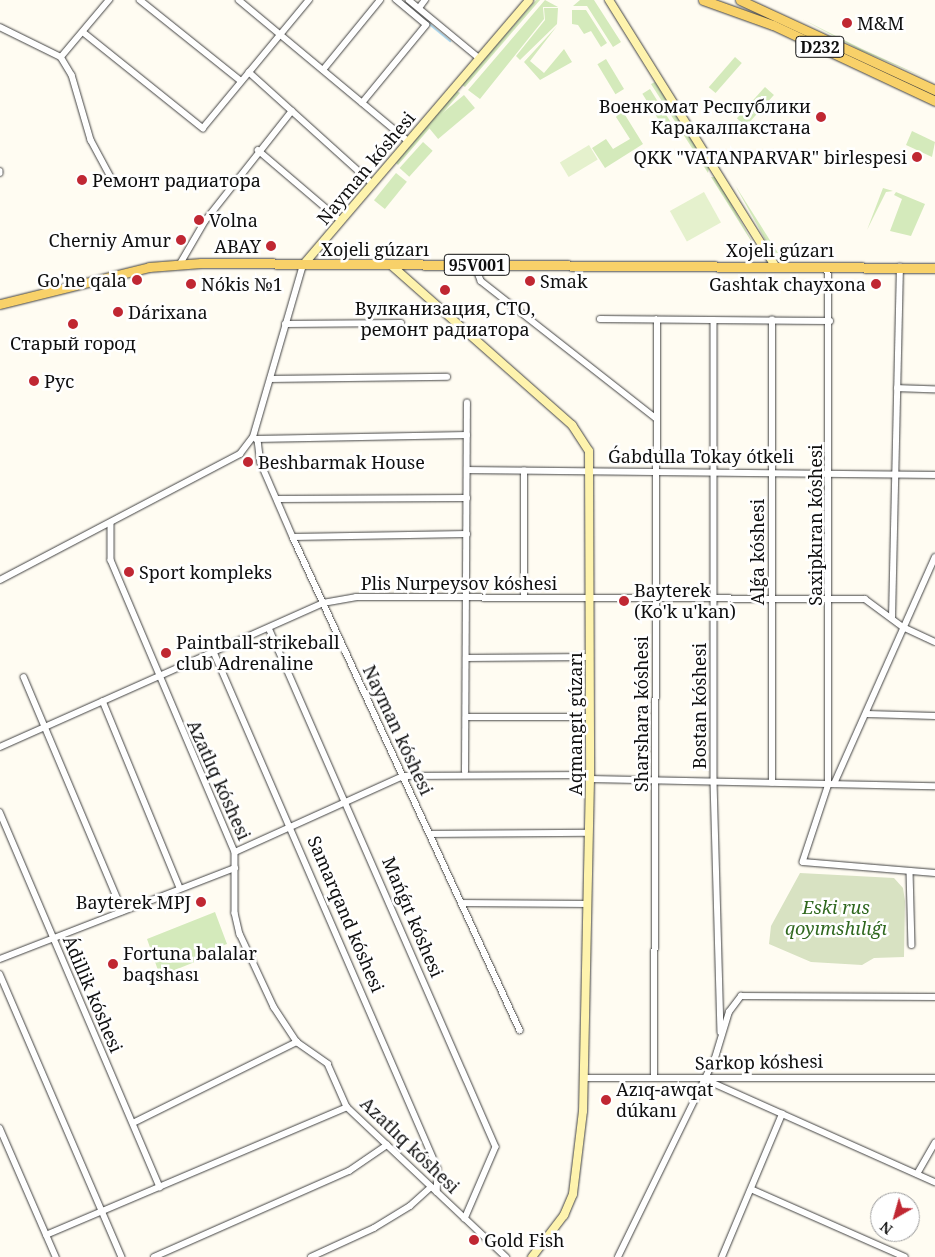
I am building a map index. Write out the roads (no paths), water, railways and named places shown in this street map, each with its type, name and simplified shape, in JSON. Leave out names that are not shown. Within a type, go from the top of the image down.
[{"type":"main road","name":"D232","points":[[703,0],[783,29],[935,101]]},
{"type":"main road","name":"D232","points":[[740,0],[788,20],[931,88]]},
{"type":"main road","points":[[783,29],[788,20]]},
{"type":"main road","points":[[924,96],[931,88]]},
{"type":"main road","name":"Xojeli gúzarı","points":[[0,304],[149,267],[180,264],[935,268]]},
{"type":"street","points":[[61,57],[109,0]]},
{"type":"street","points":[[140,0],[242,81]]},
{"type":"street","points":[[239,0],[408,141]]},
{"type":"street","points":[[83,32],[202,128],[309,0]]},
{"type":"street","points":[[323,70],[380,0]]},
{"type":"street","points":[[362,103],[426,25],[396,0]]},
{"type":"street","points":[[409,0],[479,58]]},
{"type":"street","points":[[419,8],[425,0]]},
{"type":"street","name":"Nayman kóshesi","points":[[520,1030],[293,537],[261,464],[255,438],[285,324],[303,265],[529,0]]},
{"type":"street","points":[[609,0],[775,266]]},
{"type":"street","points":[[0,27],[61,57],[72,75],[91,140],[112,179]]},
{"type":"street","points":[[249,72],[372,184]]},
{"type":"street","points":[[180,264],[258,150],[292,111]]},
{"type":"street","points":[[258,150],[340,221]]},
{"type":"street","name":"Aqmangıt gúzarı","points":[[391,265],[572,425],[589,451],[591,471],[590,777],[583,1078],[573,1194],[564,1215],[532,1257]]},
{"type":"street","points":[[475,265],[481,281],[656,418]]},
{"type":"street","name":"Saxipkıran kóshesi","points":[[828,267],[830,321],[832,784]]},
{"type":"street","points":[[892,618],[892,472],[898,388],[900,267]]},
{"type":"street","points":[[600,319],[830,321]]},
{"type":"street","name":"Sharshara kóshesi","points":[[654,1078],[658,472],[656,418],[657,320]]},
{"type":"street","name":"Bostan kóshesi","points":[[714,320],[714,782],[720,1032]]},
{"type":"street","name":"Alǵa kóshesi","points":[[772,320],[772,783]]},
{"type":"street","points":[[285,324],[401,323]]},
{"type":"street","points":[[271,379],[447,378]]},
{"type":"street","points":[[898,388],[935,389]]},
{"type":"street","points":[[465,772],[467,403]]},
{"type":"street","points":[[0,580],[229,462],[255,438],[467,436]]},
{"type":"street","name":"Ǵabdulla Tokay ótkeli","points":[[467,470],[773,473],[830,471],[935,475]]},
{"type":"street","points":[[524,470],[524,596]]},
{"type":"street","points":[[277,499],[467,498]]},
{"type":"street","name":"Azatlıq kóshesi","points":[[111,523],[111,560],[157,677],[235,852],[240,934],[296,1042],[328,1064],[347,1107],[506,1257]]},
{"type":"street","points":[[293,537],[466,534]]},
{"type":"street","points":[[935,557],[903,627],[867,714],[832,784],[803,862],[935,873]]},
{"type":"street","name":"Plis Nurpeysov kóshesi","points":[[0,748],[323,603],[356,597],[466,595],[590,599],[830,597],[865,599],[903,627],[935,642]]},
{"type":"street","name":"Mańǵıt kóshesi","points":[[269,628],[348,802],[496,1147],[465,1219]]},
{"type":"street","name":"Samarqand kóshesi","points":[[214,652],[293,828],[438,1169],[437,1192]]},
{"type":"street","points":[[466,658],[590,657]]},
{"type":"street","points":[[24,677],[47,727],[123,911]]},
{"type":"street","points":[[103,702],[180,888]]},
{"type":"street","points":[[867,714],[935,716]]},
{"type":"street","points":[[466,717],[590,717]]},
{"type":"street","points":[[235,852],[293,828],[403,776],[465,772],[656,781],[935,786]]},
{"type":"street","name":"Ádillik kóshesi","points":[[0,812],[160,1187]]},
{"type":"street","points":[[430,834],[589,833]]},
{"type":"street","points":[[0,959],[52,937],[235,868]]},
{"type":"street","points":[[910,871],[912,945]]},
{"type":"street","points":[[462,903],[587,904]]},
{"type":"street","points":[[0,974],[122,1257]]},
{"type":"street","points":[[618,1257],[702,1078],[715,1058],[720,1032],[741,996],[935,997]]},
{"type":"street","points":[[133,1122],[296,1042]]},
{"type":"street","name":"Sarkop kóshesi","points":[[583,1078],[935,1078]]},
{"type":"street","points":[[702,1078],[935,1182]]},
{"type":"street","points":[[46,1235],[347,1107]]},
{"type":"street","points":[[722,1257],[782,1114]]},
{"type":"street","points":[[0,1128],[56,1257]]},
{"type":"street","points":[[917,1174],[935,1143]]},
{"type":"street","points":[[154,1257],[349,1170],[387,1145]]},
{"type":"street","points":[[311,1257],[380,1224],[410,1206],[431,1187]]},
{"type":"street","points":[[751,1189],[905,1257]]},
{"type":"waterway","points":[[400,0],[450,41]]},
{"type":"place","name":"M&M","points":[[847,23]]},
{"type":"place","name":"Военкомат Республики Каракалпакстана","points":[[821,117]]},
{"type":"place","name":"QKK \"VATANPARVAR\" birlespesi","points":[[917,157]]},
{"type":"place","name":"Ремонт радиатора","points":[[82,180]]},
{"type":"place","name":"Volna","points":[[199,220]]},
{"type":"place","name":"Cherniy Amur","points":[[181,240]]},
{"type":"place","name":"ABAY","points":[[271,246]]},
{"type":"place","name":"Go'ne qala","points":[[137,280]]},
{"type":"place","name":"Smak","points":[[530,281]]},
{"type":"place","name":"Nókis №1","points":[[191,284]]},
{"type":"place","name":"Gashtak chayxona","points":[[876,284]]},
{"type":"place","name":"Вулканизация, СТО, ремонт радиатора","points":[[445,290]]},
{"type":"place","name":"Dárixana","points":[[118,312]]},
{"type":"place","name":"Старый город","points":[[73,324]]},
{"type":"place","name":"Рус","points":[[34,381]]},
{"type":"place","name":"Beshbarmak House","points":[[248,462]]},
{"type":"place","name":"Sport kompleks","points":[[129,572]]},
{"type":"place","name":"Bayterek (Ko'k u'kan)","points":[[624,601]]},
{"type":"place","name":"Paintball-strikeball club Adrenaline","points":[[166,653]]},
{"type":"place","name":"Bayterek MPJ","points":[[201,902]]},
{"type":"place","name":"Fortuna balalar baqshası","points":[[113,964]]},
{"type":"place","name":"Azıq-awqat dúkanı","points":[[606,1100]]},
{"type":"place","name":"Gold Fish","points":[[474,1240]]},
{"type":"park label","name":"Eski rus qoyımshılıǵı","points":[[836,918]]}]
